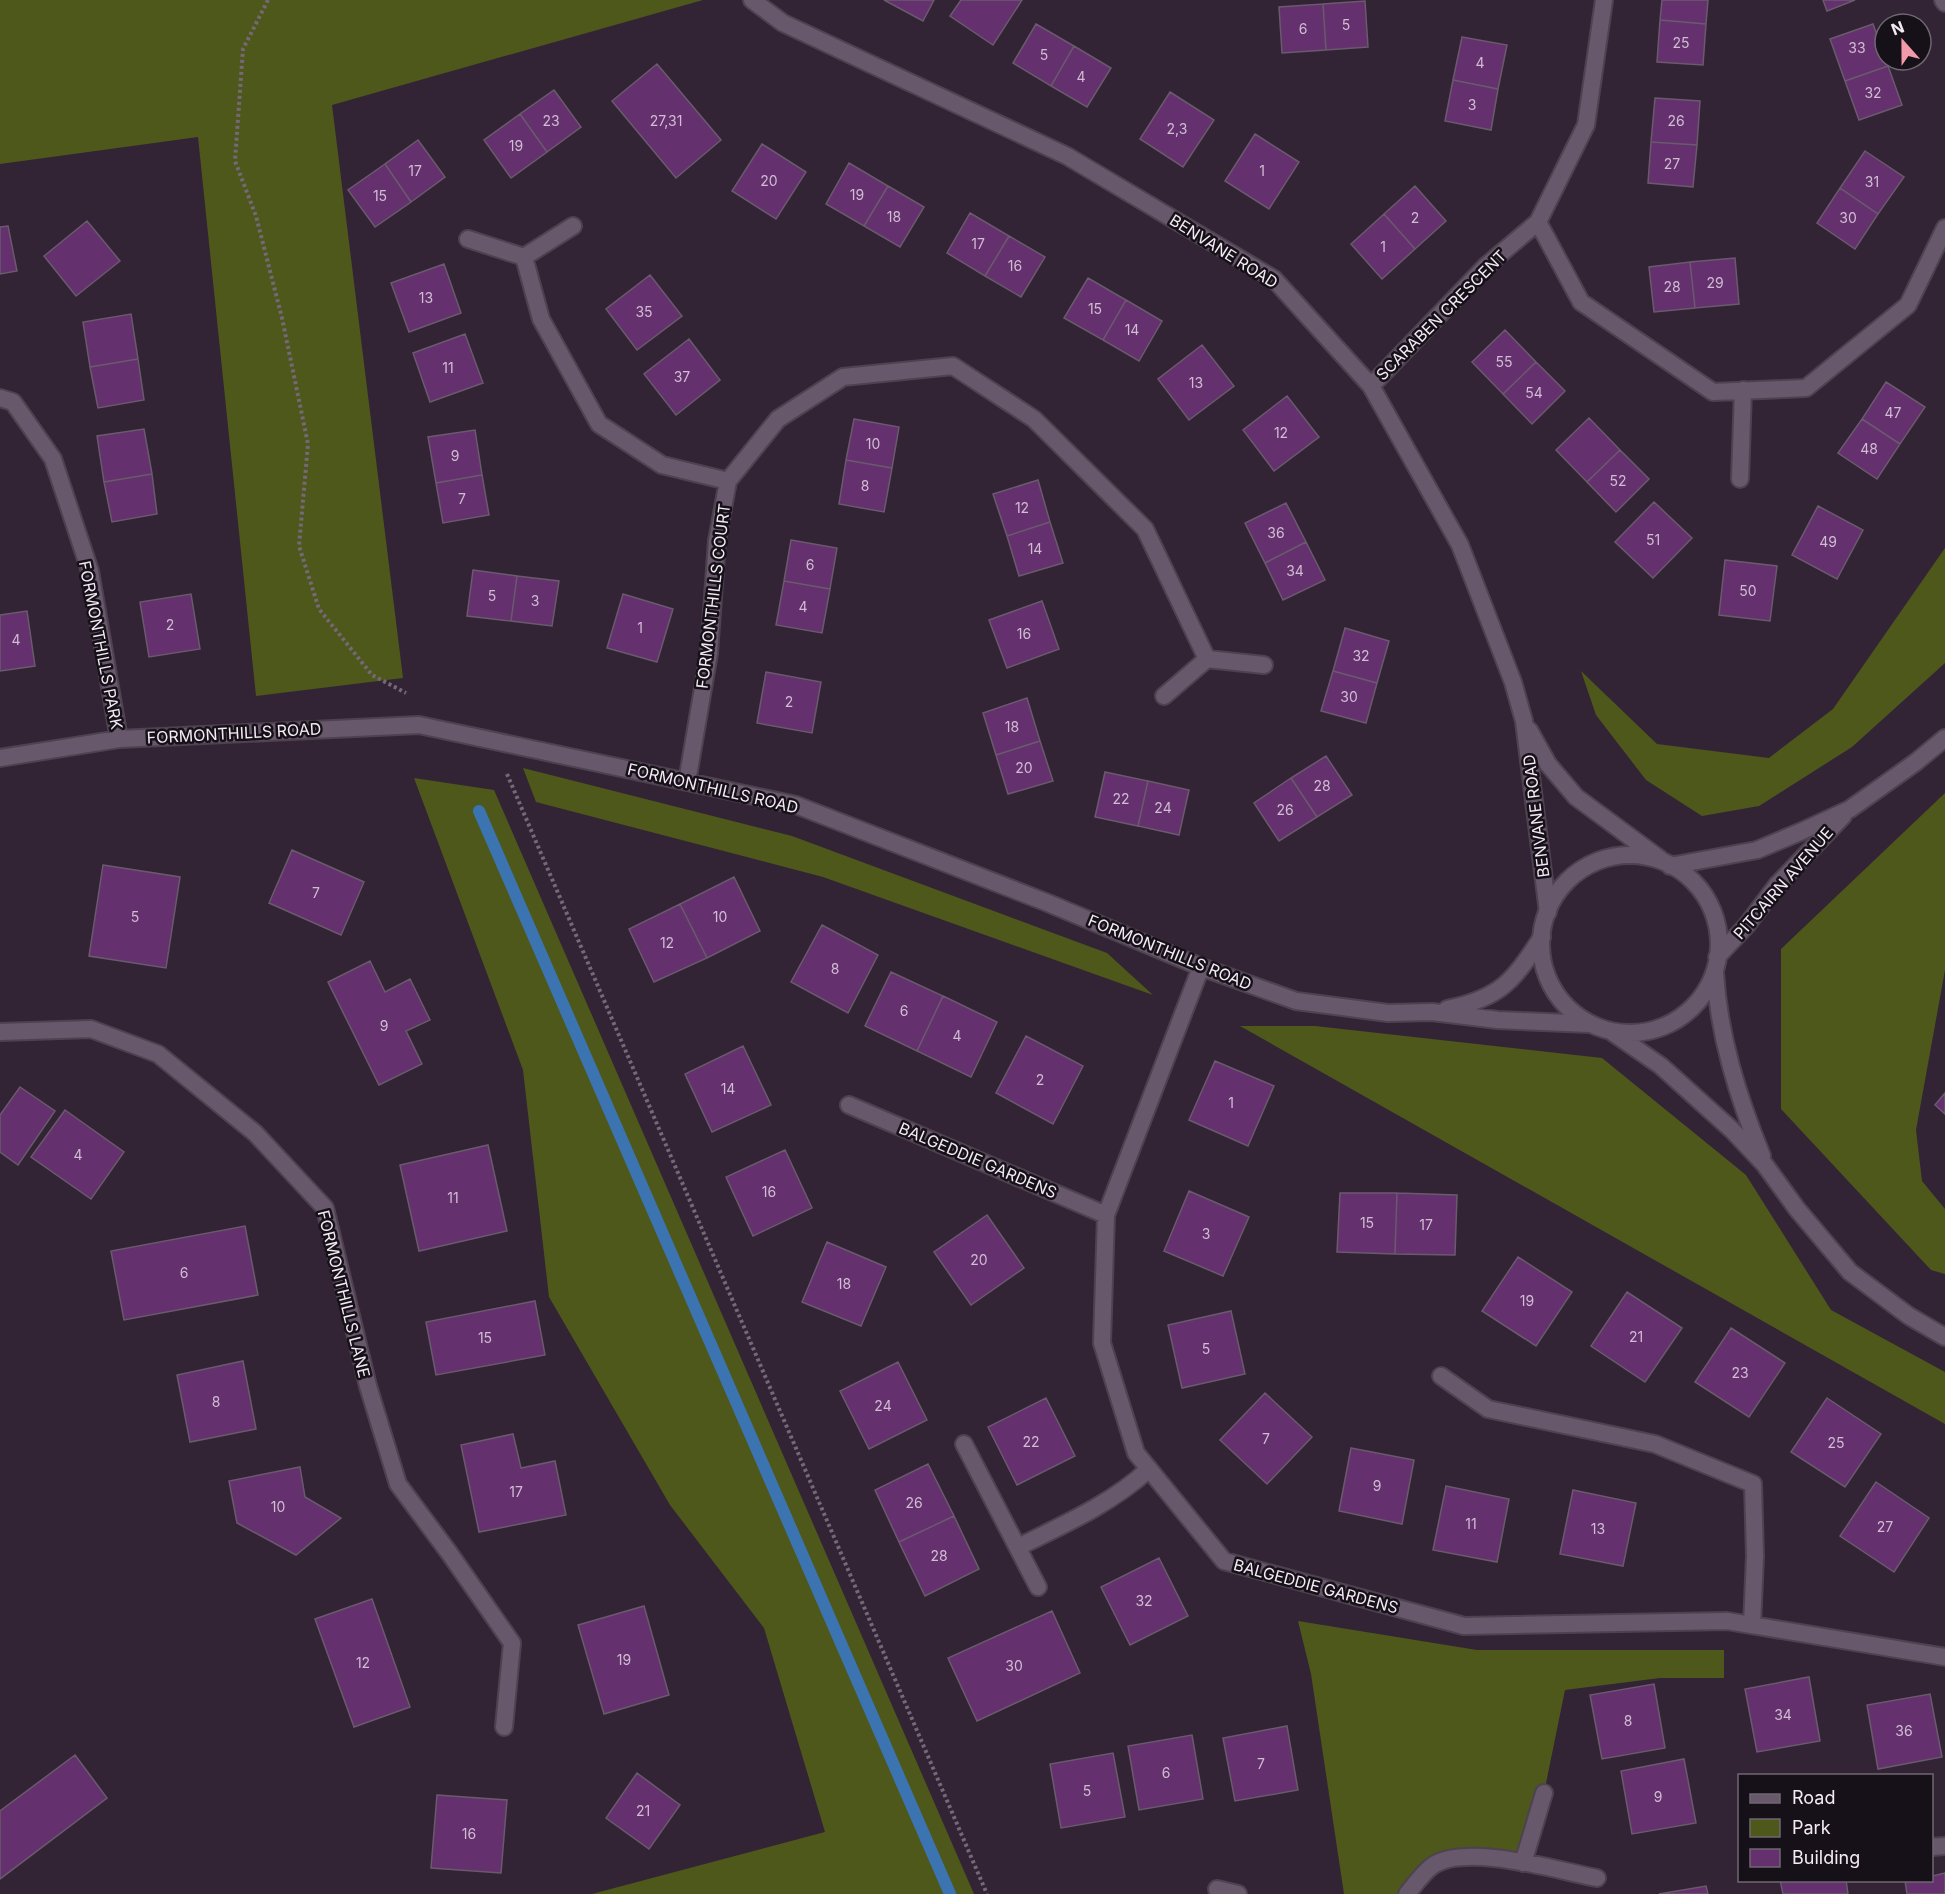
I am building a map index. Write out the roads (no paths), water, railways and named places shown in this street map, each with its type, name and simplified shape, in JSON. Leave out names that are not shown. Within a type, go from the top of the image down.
[{"type":"street","name":"BENVANE ROAD","points":[[752,0],[783,23],[1067,156],[1275,279],[1371,386],[1460,545],[1512,682],[1524,721],[1548,912]]},
{"type":"street","name":"SCARABEN CRESCENT","points":[[1371,386],[1486,266],[1538,222],[1586,125],[1604,0]]},
{"type":"street","points":[[1538,222],[1581,302],[1713,392],[1806,388],[1908,305],[1945,228]]},
{"type":"street","points":[[468,239],[524,257],[573,226]]},
{"type":"street","name":"FORMONTHILLS COURT","points":[[524,257],[541,319],[599,424],[662,465],[728,481]]},
{"type":"street","name":"FORMONTHILLS COURT","points":[[687,782],[709,653],[717,541],[728,481],[778,418],[843,376],[953,366],[1034,419],[1145,529],[1207,659]]},
{"type":"street","points":[[1740,479],[1743,390]]},
{"type":"street","name":"FORMONTHILLS PARK","points":[[0,398],[13,402],[53,459],[90,571],[119,739]]},
{"type":"street","points":[[1164,696],[1207,659],[1264,665]]},
{"type":"street","name":"BENVANE ROAD","points":[[1524,721],[1548,764],[1576,798],[1665,862]]},
{"type":"street","name":"FORMONTHILLS ROAD","points":[[0,758],[119,739],[419,725],[796,805],[1037,899],[1201,967],[1296,1001],[1388,1013],[1432,1012],[1498,1020],[1590,1024]]},
{"type":"street","name":"PITCAIRN AVENUE","points":[[1716,963],[1777,885],[1850,809],[1916,762],[1945,738]]},
{"type":"street","name":"PITCAIRN AVENUE","points":[[1665,862],[1757,850],[1850,809]]},
{"type":"street","points":[[1630,854],[1665,862],[1686,874],[1706,897],[1717,923],[1719,952],[1712,980],[1696,1004],[1673,1022],[1646,1032],[1617,1032],[1590,1024],[1567,1007],[1550,984],[1541,955],[1542,925],[1548,912],[1554,897],[1574,874],[1600,860],[1630,854]]},
{"type":"street","name":"FORMONTHILLS ROAD","points":[[1432,1012],[1472,1004],[1493,993],[1514,978],[1542,938]]},
{"type":"street","points":[[1716,963],[1717,1006],[1724,1041],[1748,1123],[1766,1165]]},
{"type":"street","name":"BALGEDDIE GARDENS","points":[[1201,967],[1106,1215],[1102,1343],[1136,1453],[1224,1561],[1464,1626],[1727,1621],[1945,1657]]},
{"type":"street","name":"FORMONTHILLS LANE","points":[[0,1032],[91,1029],[158,1054],[255,1132],[325,1208],[368,1386],[398,1484],[512,1643],[504,1727]]},
{"type":"street","points":[[1610,1030],[1661,1066],[1766,1165],[1797,1209],[1850,1272],[1909,1316],[1945,1337]]},
{"type":"street","name":"BALGEDDIE GARDENS","points":[[849,1106],[1106,1215]]},
{"type":"street","points":[[1442,1376],[1488,1409],[1655,1444],[1753,1484],[1755,1556],[1752,1625]]},
{"type":"street","points":[[964,1444],[1038,1587]]},
{"type":"street","points":[[1017,1547],[1083,1515],[1131,1486],[1149,1469]]},
{"type":"street","points":[[1523,1863],[1544,1793]]},
{"type":"street","points":[[1407,1894],[1433,1865],[1451,1858],[1472,1855],[1598,1878]]},
{"type":"street","points":[[1217,1889],[1238,1894]]},
{"type":"waterway","points":[[479,811],[950,1894]]}]
